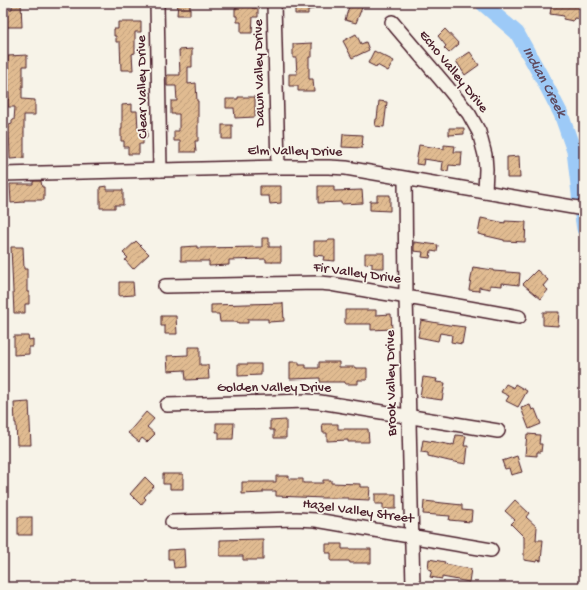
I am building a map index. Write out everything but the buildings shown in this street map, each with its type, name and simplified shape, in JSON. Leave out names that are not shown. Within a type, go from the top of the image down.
[{"type":"street","name":"Clear Valley Drive","points":[[157,3],[160,170]]},
{"type":"street","name":"Dawn Valley Drive","points":[[274,3],[278,167]]},
{"type":"street","name":"Echo Valley Drive","points":[[392,22],[469,114],[480,132],[485,155],[485,192]]},
{"type":"street","name":"Elm Valley Drive","points":[[3,174],[278,167],[335,167],[584,209]]},
{"type":"street","name":"Brook Valley Drive","points":[[404,179],[412,587]]},
{"type":"street","name":"Fir Valley Drive","points":[[165,286],[331,284],[519,317]]},
{"type":"street","name":"Golden Valley Drive","points":[[168,405],[307,401],[320,402],[498,431]]},
{"type":"street","name":"Hazel Valley Street","points":[[172,522],[296,519],[316,520],[491,550]]},
{"type":"waterway","name":"Indian Creek","points":[[482,3],[517,33],[561,114],[574,151],[580,202]]},
{"type":"waterway","points":[[574,151],[584,149]]},
{"type":"waterway","name":"Indian Creek","points":[[582,216],[584,229]]}]
